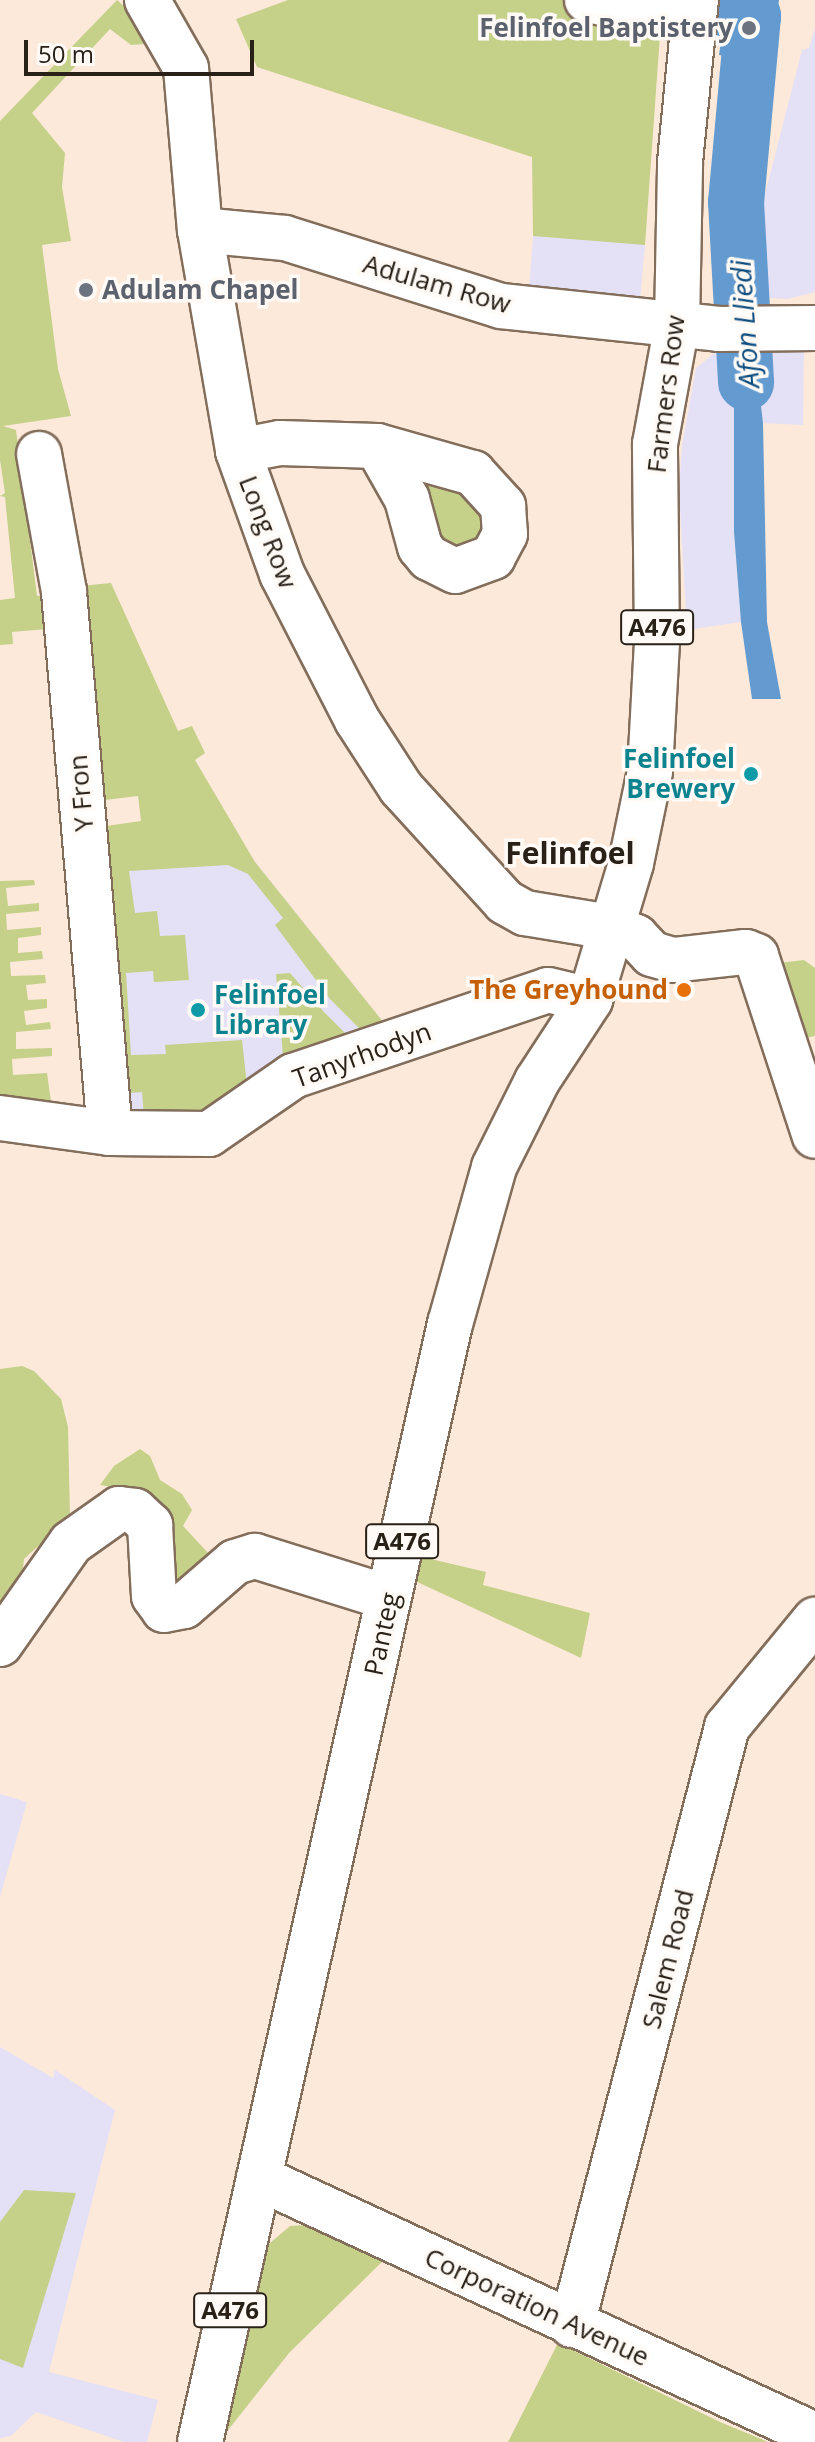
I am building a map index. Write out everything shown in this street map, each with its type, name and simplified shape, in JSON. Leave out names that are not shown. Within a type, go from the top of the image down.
[{"type":"street","name":"Long Row","points":[[147,0],[186,68],[200,230],[238,451],[287,586],[357,720],[401,788],[505,902],[525,913],[623,932]]},
{"type":"street","points":[[587,0],[695,10]]},
{"type":"street","name":"Farmers Row","points":[[623,932],[650,771],[657,642],[655,444],[698,326],[680,162],[695,10]]},
{"type":"street","name":"Adulam Row","points":[[200,230],[285,238],[501,306],[698,326],[794,328]]},
{"type":"street","points":[[238,451],[280,443],[377,446]]},
{"type":"street","name":"Y Fron","points":[[39,454],[64,592],[110,1133]]},
{"type":"street","points":[[623,932],[652,954],[673,960],[746,952],[756,956],[812,1123]]},
{"type":"street","name":"Panteg","points":[[259,2178],[450,1324],[494,1167],[537,1081],[590,1000],[623,932]]},
{"type":"street","name":"Tanyrhodyn","points":[[0,1118],[110,1133],[209,1134],[293,1076],[548,990],[590,1000]]},
{"type":"street","points":[[0,1644],[71,1543],[119,1509],[135,1511],[150,1525],[154,1596],[164,1610],[184,1606],[225,1569],[255,1556],[389,1598]]},
{"type":"street","name":"Salem Road","points":[[572,2325],[727,1727],[815,1620]]},
{"type":"street","name":"Corporation Avenue","points":[[259,2178],[815,2435]]},
{"type":"street","name":"A476","points":[[200,2442],[259,2178]]},
{"type":"shaded area","points":[[815,28],[815,292],[788,299],[751,297],[747,272],[754,237],[802,50],[809,48]]},
{"type":"shaded area","points":[[544,234],[645,245],[640,300],[529,291],[533,236]]},
{"type":"shaded area","points":[[723,346],[734,346],[734,532],[741,622],[687,630],[679,490],[682,446],[696,368]]},
{"type":"shaded area","points":[[754,347],[804,347],[803,425],[763,423]]},
{"type":"shaded area","points":[[255,862],[388,1028],[275,1060],[209,1121],[136,1118],[128,1110],[118,959],[110,958],[104,872]]},
{"type":"shaded area","points":[[0,1794],[27,1802],[0,1897]]},
{"type":"shaded area","points":[[0,2047],[53,2078],[55,2070],[115,2110],[49,2372],[158,2400],[147,2442],[124,2442],[36,2412],[11,2436],[0,2438]]},
{"type":"green space","points":[[117,0],[149,29],[146,44],[131,45],[110,29],[32,113],[65,153],[62,187],[71,241],[42,245],[58,369],[71,416],[3,426],[16,430],[37,596],[46,595],[47,629],[12,632],[13,644],[0,645],[0,600],[15,598],[5,497],[0,496],[5,493],[0,460],[0,121]]},
{"type":"green space","points":[[288,0],[568,0],[660,35],[645,245],[533,236],[532,157],[257,67],[236,19]]},
{"type":"green space","points":[[411,473],[470,483],[491,544],[433,550]]},
{"type":"green space","points":[[111,583],[178,731],[192,726],[205,753],[195,760],[255,862],[388,1028],[365,1034],[330,999],[275,925],[283,918],[248,874],[228,865],[129,871],[135,913],[157,911],[160,936],[185,935],[189,980],[154,982],[153,971],[126,973],[131,1055],[166,1054],[165,1045],[242,1040],[247,1086],[209,1121],[144,1117],[142,1092],[128,1093],[118,959],[110,958],[99,827],[141,821],[138,796],[97,801],[80,586]]},
{"type":"green space","points":[[34,880],[35,885],[6,888],[8,906],[39,903],[39,911],[6,914],[7,930],[41,927],[41,935],[18,938],[18,953],[42,951],[43,959],[10,962],[11,976],[45,975],[46,983],[26,985],[28,1000],[47,999],[47,1008],[24,1011],[26,1025],[50,1022],[51,1029],[16,1032],[16,1049],[52,1048],[52,1056],[12,1059],[13,1075],[47,1073],[52,1109],[0,1103],[0,881]]},
{"type":"green space","points":[[804,960],[815,968],[815,1036],[796,1040],[771,964]]},
{"type":"green space","points":[[290,973],[350,1038],[283,1056],[276,974]]},
{"type":"green space","points":[[22,1366],[34,1371],[61,1399],[68,1427],[70,1517],[24,1559],[22,1579],[0,1614],[0,1369]]},
{"type":"green space","points":[[140,1449],[150,1456],[160,1480],[182,1494],[192,1510],[183,1526],[210,1555],[176,1589],[120,1488],[100,1485],[114,1466]]},
{"type":"green space","points":[[418,1556],[486,1572],[483,1585],[590,1613],[581,1658],[413,1580]]},
{"type":"green space","points":[[24,2190],[76,2193],[23,2368],[0,2359],[0,2222]]},
{"type":"green space","points":[[307,2225],[389,2255],[289,2353],[221,2439],[263,2249],[290,2226]]},
{"type":"green space","points":[[558,2343],[720,2422],[768,2442],[508,2442]]},
{"type":"water","name":"Felinfoel Baptistery","points":[[727,0],[779,0],[770,63],[719,55]]},
{"type":"water","points":[[734,346],[754,347],[763,423],[767,622],[781,699],[752,699],[741,622],[734,532]]},
{"type":"waterway","name":"Afon Lliedi","points":[[688,0],[753,16],[736,202],[746,383]]},
{"type":"place","name":"Felinfoel Baptistery","points":[[749,28]]},
{"type":"place","name":"Adulam Chapel","points":[[86,290]]},
{"type":"place","name":"Felinfoel Brewery","points":[[751,774]]},
{"type":"place","name":"The Greyhound","points":[[684,990]]},
{"type":"place","name":"Felinfoel Library","points":[[198,1010]]},
{"type":"district","name":"Felinfoel","points":[[570,853]]}]
